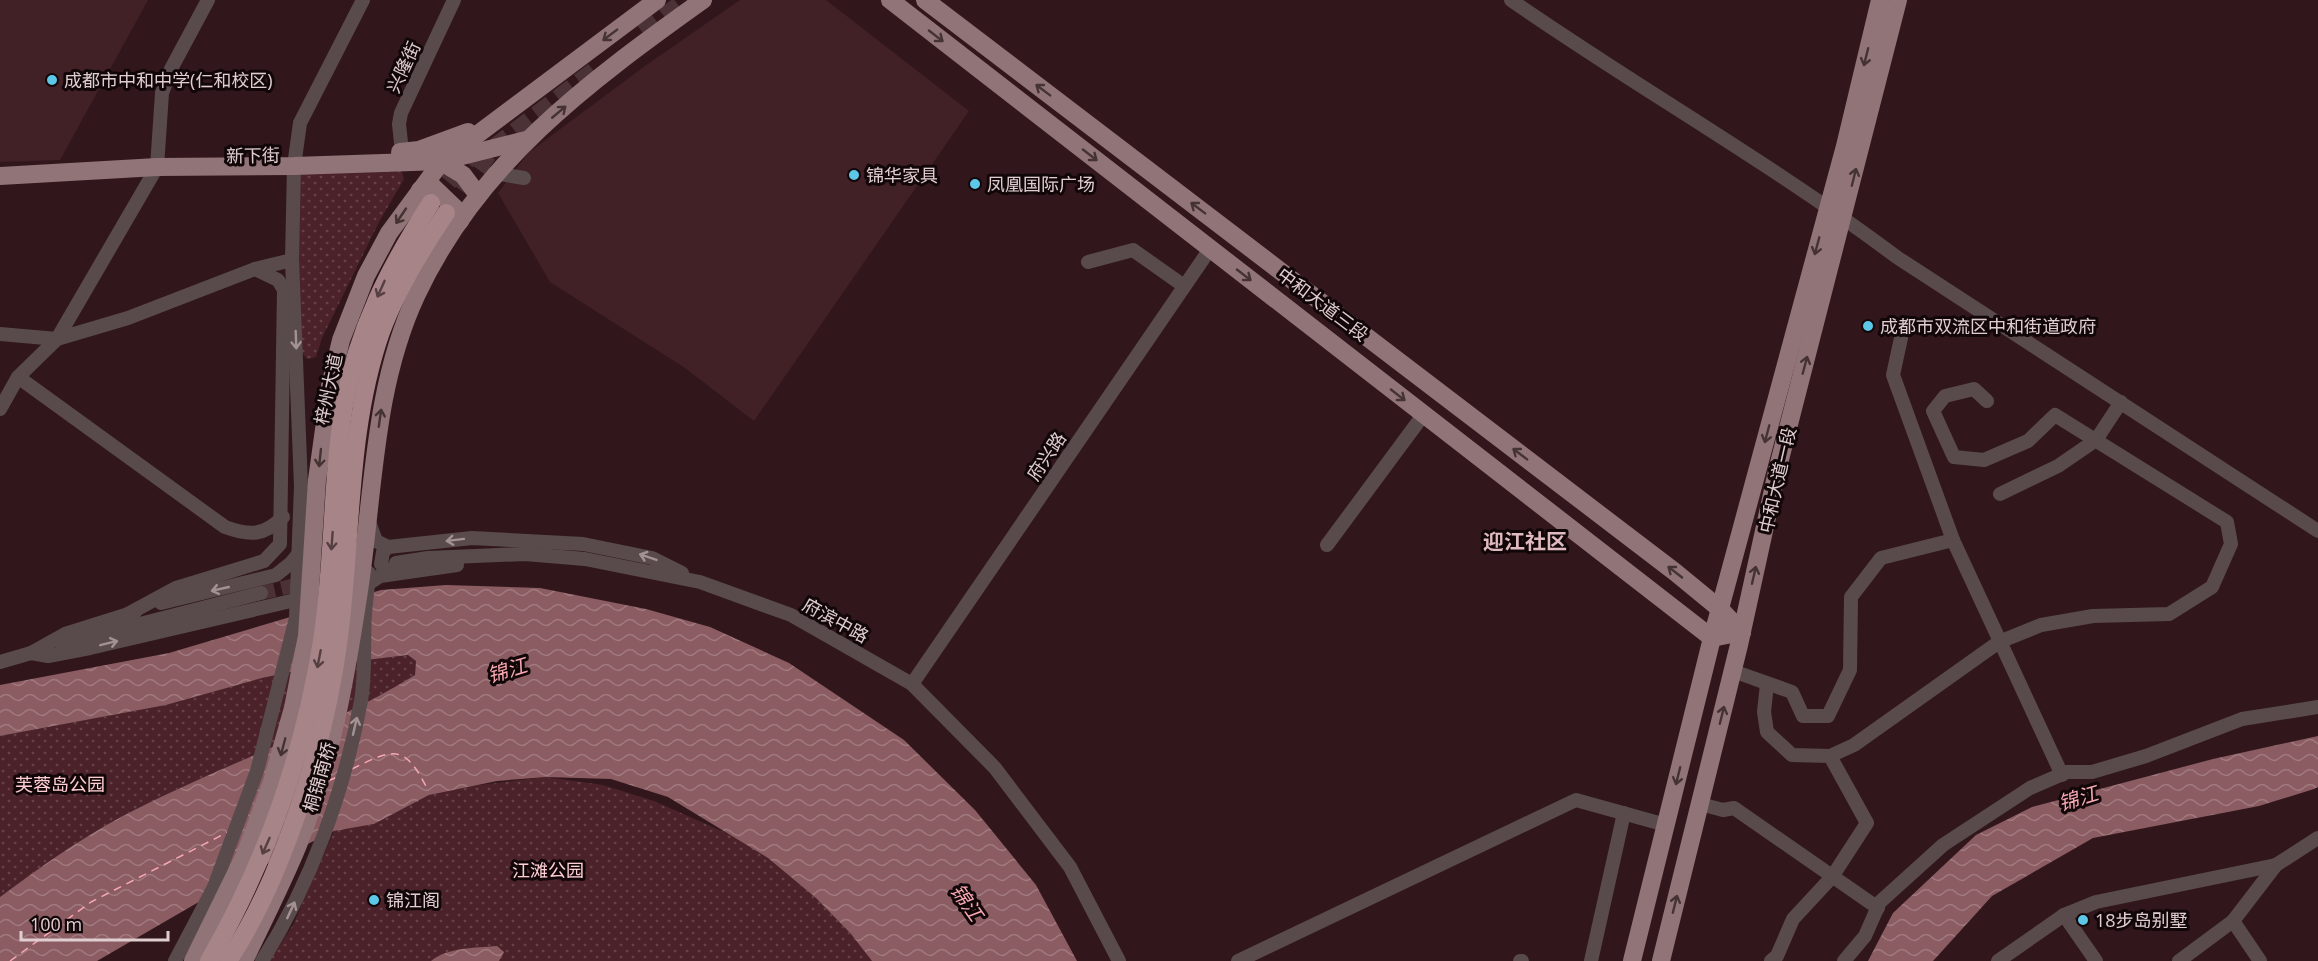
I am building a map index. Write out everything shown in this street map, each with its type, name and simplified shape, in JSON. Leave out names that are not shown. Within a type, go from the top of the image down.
[{"type":"highway","name":"梓州大道","points":[[334,598],[338,450],[344,404],[355,359],[367,323],[394,260],[439,207]]},
{"type":"highway","name":"桐锦南桥","points":[[218,950],[270,838],[307,718],[334,598]]},
{"type":"main road","points":[[334,598],[370,525],[387,374],[400,333],[417,294],[439,207],[442,161],[657,0]]},
{"type":"main road","points":[[334,598],[314,525],[323,430],[341,340],[366,276],[389,234],[439,207],[478,195],[494,173],[526,140],[629,53],[703,0]]},
{"type":"main road","points":[[890,0],[1712,638],[1742,632]]},
{"type":"main road","name":"中和大道三段","points":[[925,0],[1720,609],[1742,632]]},
{"type":"main road","name":"中和大道一段","points":[[1632,961],[1712,638],[1880,0]]},
{"type":"main road","name":"中和大道一段","points":[[1661,961],[1733,671],[1778,467],[1844,218],[1898,0]]},
{"type":"main road","name":"新下街","points":[[295,160],[411,151],[452,140],[500,118]]},
{"type":"main road","name":"新下街","points":[[0,168],[295,160],[442,161],[526,140]]},
{"type":"main road","points":[[411,151],[442,161],[463,175],[478,195]]},
{"type":"main road","name":"新下街","points":[[0,176],[158,163]]},
{"type":"main road","name":"桐锦南桥","points":[[218,950],[295,852],[314,798],[337,719],[334,598]]},
{"type":"main road","points":[[193,961],[218,950]]},
{"type":"street","points":[[0,409],[18,377],[57,339],[158,163],[162,93],[171,69],[208,0]]},
{"type":"street","points":[[175,961],[218,950],[214,887],[256,771],[334,598],[299,554],[301,486],[292,260],[295,160],[300,123],[363,0]]},
{"type":"street","name":"兴隆街","points":[[411,151],[399,124],[401,113],[454,0]]},
{"type":"street","points":[[1511,0],[1603,63],[1844,218],[1898,258],[2318,531]]},
{"type":"street","points":[[494,173],[524,178]]},
{"type":"street","name":"府兴路","points":[[912,684],[1210,249]]},
{"type":"street","points":[[1088,262],[1133,250],[1184,286]]},
{"type":"street","points":[[0,334],[57,339],[128,318],[255,269],[292,260]]},
{"type":"street","points":[[128,614],[176,588],[264,561],[280,544],[283,517],[284,290],[278,280],[255,269]]},
{"type":"street","points":[[1901,338],[1893,375],[1953,540],[2061,775]]},
{"type":"street","points":[[18,377],[225,527],[255,535],[265,532],[283,517]]},
{"type":"street","points":[[1767,684],[1764,712],[1767,732],[1792,755],[1830,756],[1854,745],[1999,642],[2051,623],[2093,616],[2169,614],[2212,587],[2231,544],[2227,522],[2055,415],[2028,441],[1984,460],[1954,457],[1933,411],[1945,396],[1974,389],[1987,401]]},
{"type":"street","points":[[2000,494],[2058,466],[2096,440],[2121,402]]},
{"type":"street","points":[[1327,545],[1424,414]]},
{"type":"street","points":[[0,662],[262,593],[299,554],[314,525]]},
{"type":"street","points":[[370,525],[376,541],[388,548]]},
{"type":"street","points":[[394,569],[387,572],[381,564],[383,552],[388,548],[472,538],[583,544],[652,558],[700,582]]},
{"type":"street","points":[[1733,671],[1792,692],[1803,716],[1828,716],[1850,670],[1851,597],[1881,558],[1953,540]]},
{"type":"street","name":"府滨中路","points":[[262,593],[334,598],[394,569],[428,558],[525,554],[632,566],[700,582],[791,615],[912,684],[994,766],[1028,807],[1070,867],[1119,961]]},
{"type":"street","points":[[31,653],[65,634],[175,599],[262,593]]},
{"type":"street","name":"桐锦南桥","points":[[262,961],[291,912],[323,838],[348,757],[364,676],[364,616],[334,598]]},
{"type":"street","points":[[1844,961],[1865,936],[1881,902],[1943,845],[2030,789],[2061,775],[2092,772],[2146,756],[2242,719],[2318,707]]},
{"type":"street","points":[[1770,961],[1777,956],[1793,919],[1832,877],[1867,823],[1830,756]]},
{"type":"street","points":[[1238,961],[1576,800],[1666,825]]},
{"type":"street","points":[[1700,804],[1723,810],[1734,808],[1878,908]]},
{"type":"street","points":[[1591,961],[1624,813]]},
{"type":"street","points":[[2179,961],[2233,921],[2276,865],[2318,838]]},
{"type":"street","points":[[2004,959],[2064,915],[2096,902],[2276,865]]},
{"type":"street","points":[[2064,915],[2096,961]]},
{"type":"street","points":[[2233,921],[2260,961]]},
{"type":"shaded area","name":"成都市中和中学(仁和校区)","points":[[0,0],[148,0],[60,160],[0,162]]},
{"type":"shaded area","points":[[740,0],[826,0],[969,111],[754,421],[685,368],[550,282],[498,193],[528,153],[645,66]]},
{"type":"green space","points":[[401,169],[404,179],[379,222],[322,338],[316,357],[307,359],[301,352],[296,171]]},
{"type":"green space","name":"芙蓉岛公园","points":[[408,655],[416,661],[415,675],[307,732],[195,781],[121,817],[89,835],[0,897],[0,736],[166,705],[262,678],[324,665]]},
{"type":"green space","name":"江滩公园","points":[[546,777],[603,785],[654,801],[733,836],[768,858],[816,898],[851,934],[872,961],[269,961],[293,925],[334,831],[374,824],[429,795],[447,789]]},
{"type":"water","name":"锦江","points":[[446,585],[540,588],[646,609],[710,627],[789,663],[904,740],[975,810],[1036,885],[1077,961],[872,961],[851,934],[816,898],[768,858],[668,797],[611,779],[546,777],[497,781],[429,795],[374,824],[334,831],[247,874],[97,961],[0,961],[0,897],[29,876],[74,845],[121,817],[195,781],[307,732],[380,695],[415,675],[416,661],[408,655],[324,665],[262,678],[166,705],[0,736],[0,685],[169,653],[381,590]]},
{"type":"water","name":"锦江","points":[[2318,736],[2318,787],[2314,789],[2259,806],[2093,838],[1992,896],[1933,961],[1868,961],[1893,913],[1976,835],[2032,807],[2213,759]]},
{"type":"water","points":[[497,946],[504,952],[499,961],[431,961],[445,953]]},
{"type":"ferry route","points":[[352,769],[379,757],[398,754],[413,765],[428,790]]},
{"type":"ferry route","points":[[328,781],[337,777]]},
{"type":"ferry route","points":[[10,961],[91,902],[228,832]]},
{"type":"tunnel","points":[[643,33],[686,0]]},
{"type":"tunnel","points":[[446,213],[491,150],[599,67]]},
{"type":"tunnel","points":[[431,203],[467,160]]},
{"type":"tunnel","points":[[261,593],[309,582]]},
{"type":"place","name":"成都市中和中学(仁和校区)","points":[[52,80]]},
{"type":"place","name":"锦华家具","points":[[854,175]]},
{"type":"place","name":"凤凰国际广场","points":[[975,184]]},
{"type":"place","name":"成都市双流区中和街道政府","points":[[1868,326]]},
{"type":"place","name":"锦江阁","points":[[374,900]]},
{"type":"place","name":"18步岛别墅","points":[[2083,920]]},
{"type":"district","name":"迎江社区","points":[[1525,541]]}]
